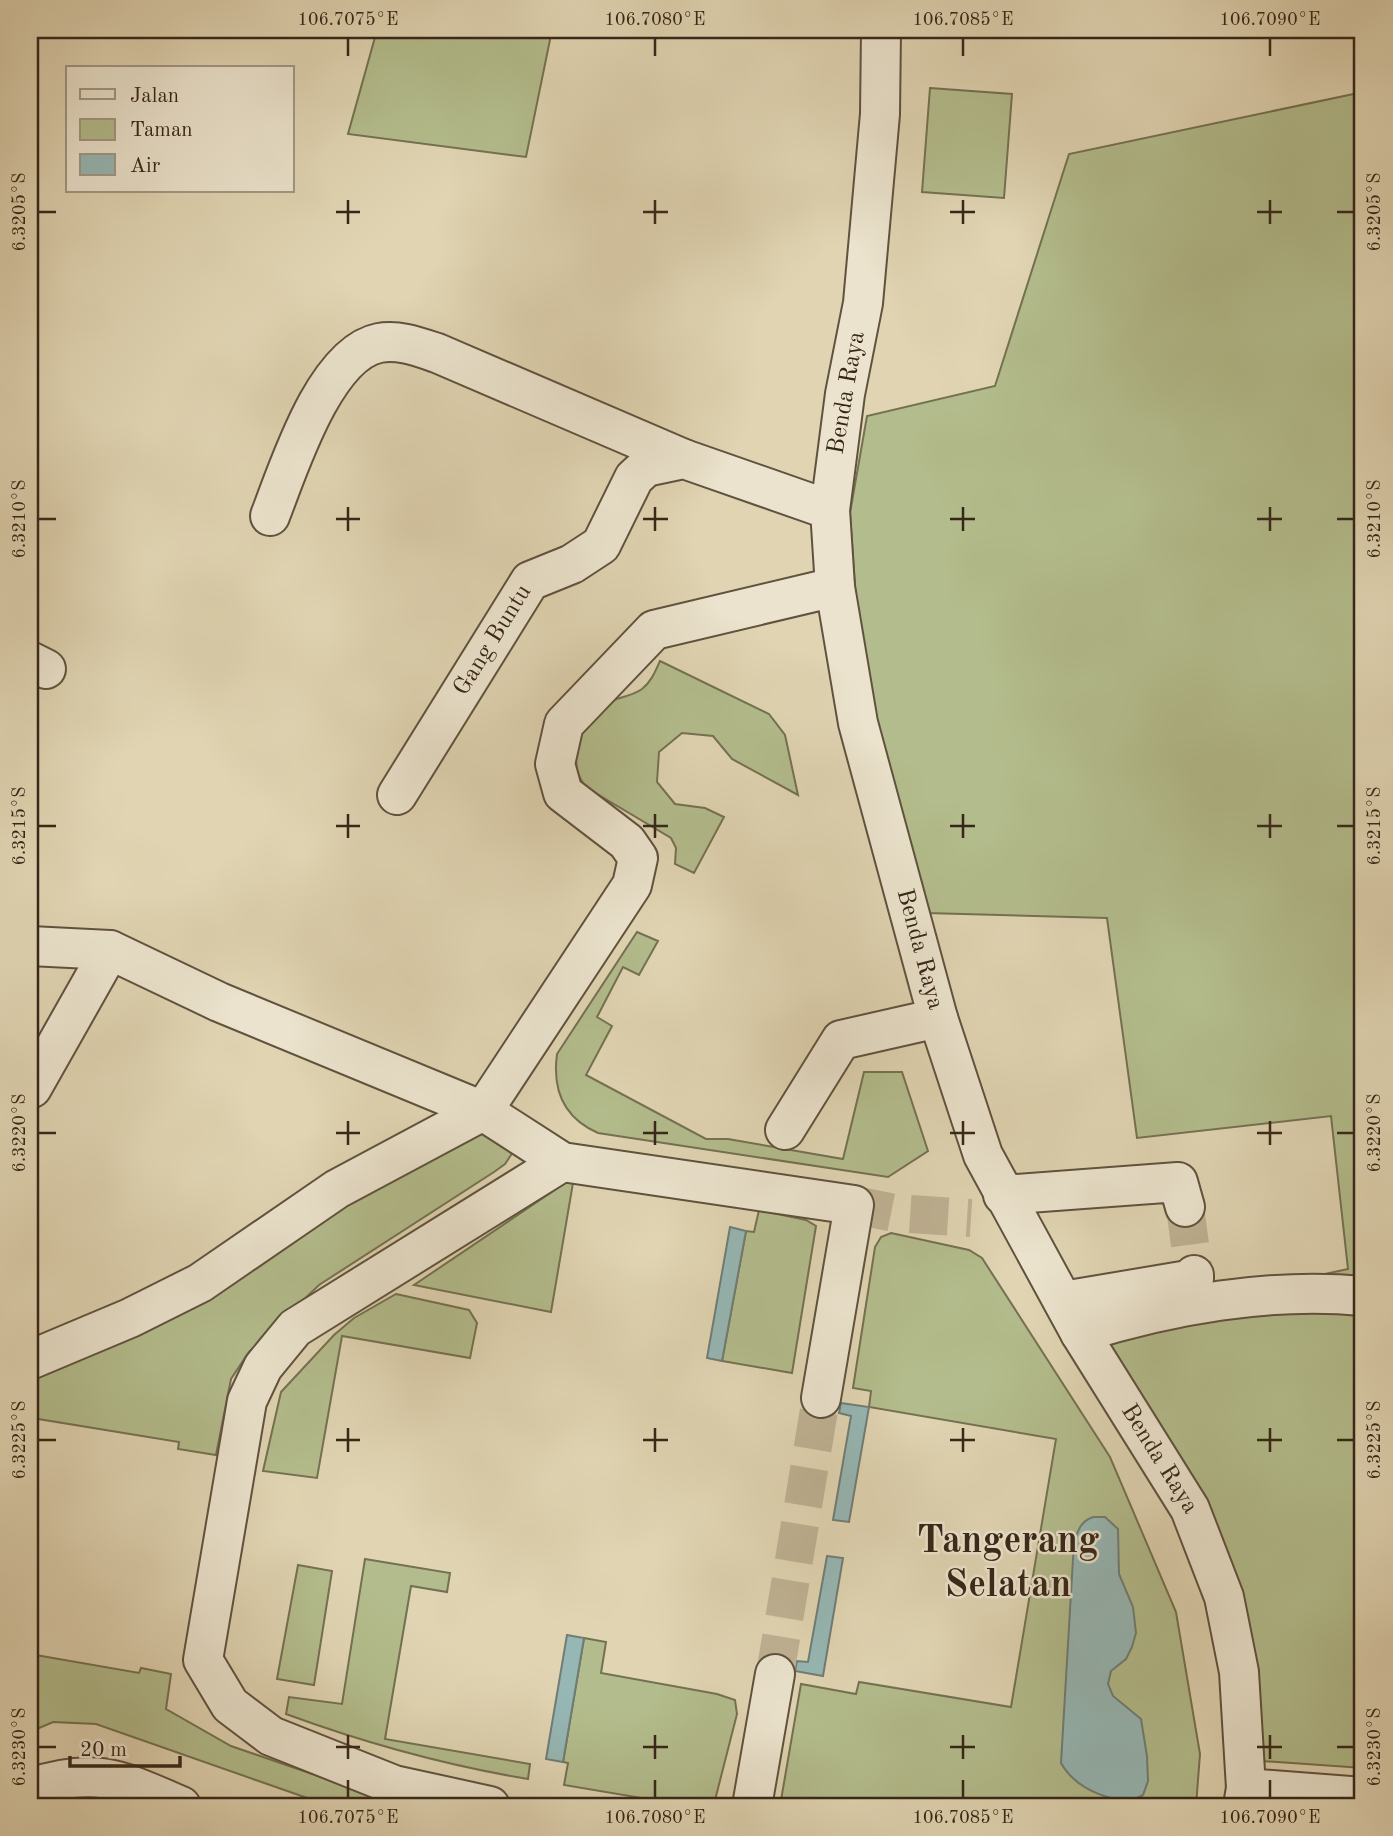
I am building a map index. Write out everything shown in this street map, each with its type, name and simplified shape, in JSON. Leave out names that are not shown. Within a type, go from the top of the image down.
[{"type":"street","name":"Benda Raya","points":[[881,30],[880,114],[863,303],[843,407],[831,510],[835,587],[858,723],[938,1018],[983,1155],[1072,1317],[1191,1509],[1224,1597],[1239,1672],[1244,1797]]},
{"type":"street","points":[[270,516],[305,429],[338,372],[351,357],[378,343],[405,343],[471,365],[684,459],[831,510]]},
{"type":"street","name":"Gang Buntu","points":[[397,795],[530,581],[572,564],[601,545],[634,478],[646,467],[684,459]]},
{"type":"street","points":[[34,1352],[130,1318],[200,1283],[337,1189],[483,1111],[632,885],[638,859],[627,842],[563,793],[555,764],[565,724],[654,630],[835,587]]},
{"type":"street","points":[[30,946],[110,950],[219,1002],[483,1111],[562,1162],[854,1205],[821,1398]]},
{"type":"street","points":[[33,1088],[110,950]]},
{"type":"street","points":[[785,1130],[841,1040],[938,1018]]},
{"type":"street","points":[[490,1806],[394,1785],[271,1736],[230,1704],[203,1660],[244,1413],[263,1367],[295,1328],[562,1162]]},
{"type":"street","points":[[1003,1195],[1178,1182],[1185,1207]]},
{"type":"street","points":[[1072,1317],[1194,1279],[1194,1275]]},
{"type":"street","points":[[1072,1317],[1119,1321],[1276,1294],[1363,1296]]},
{"type":"street","points":[[752,1806],[775,1674]]},
{"type":"street","points":[[30,1788],[59,1778],[90,1775],[122,1781],[181,1806]]},
{"type":"street","points":[[1244,1797],[1363,1797]]},
{"type":"green space","points":[[377,30],[552,30],[526,157],[348,134]]},
{"type":"green space","points":[[930,88],[1012,94],[1004,198],[922,192]]},
{"type":"green space","points":[[1363,92],[1363,1768],[1262,1761],[1210,1515],[1084,1326],[1348,1269],[1331,1116],[1137,1138],[1107,918],[926,913],[862,687],[850,513],[867,416],[995,386],[1069,154]]},
{"type":"green space","points":[[660,661],[769,714],[785,735],[798,795],[732,759],[713,736],[682,733],[659,752],[657,782],[675,804],[705,808],[724,817],[694,873],[675,864],[676,848],[671,838],[587,788],[580,779],[577,768],[578,743],[589,720],[606,703],[642,689]]},
{"type":"green space","points":[[637,932],[658,941],[639,975],[623,967],[597,1017],[612,1026],[586,1075],[706,1139],[728,1139],[843,1159],[864,1072],[902,1072],[928,1151],[888,1177],[598,1133],[586,1127],[563,1102],[557,1080],[557,1054]]},
{"type":"green space","points":[[478,1130],[515,1149],[505,1164],[319,1285],[249,1352],[231,1379],[216,1455],[178,1449],[179,1442],[38,1419],[34,1437],[30,1436],[30,1371],[387,1172]]},
{"type":"green space","points":[[574,1177],[551,1312],[414,1285]]},
{"type":"green space","points":[[759,1210],[806,1220],[816,1226],[792,1373],[722,1361],[746,1231],[754,1232]]},
{"type":"green space","points":[[891,1233],[969,1250],[982,1258],[1110,1457],[1176,1612],[1200,1754],[1196,1806],[780,1806],[801,1684],[856,1694],[859,1682],[1011,1707],[1056,1439],[869,1407],[871,1391],[853,1388],[875,1247],[881,1237]]},
{"type":"green space","points":[[396,1294],[469,1310],[477,1323],[470,1358],[342,1336],[317,1478],[263,1471],[281,1392],[334,1335],[354,1318]]},
{"type":"green space","points":[[365,1559],[450,1573],[447,1592],[411,1586],[385,1739],[530,1764],[528,1779],[405,1752],[286,1714],[289,1697],[342,1704]]},
{"type":"green space","points":[[298,1565],[332,1571],[314,1685],[277,1679]]},
{"type":"green space","points":[[584,1638],[606,1642],[601,1673],[717,1694],[735,1700],[737,1714],[714,1804],[689,1806],[564,1785],[568,1763],[563,1762]]},
{"type":"green space","points":[[30,1654],[139,1673],[141,1668],[171,1674],[166,1709],[231,1746],[405,1806],[330,1806],[96,1724],[53,1722],[30,1732]]},
{"type":"water","points":[[730,1227],[746,1231],[722,1361],[707,1358]]},
{"type":"water","points":[[841,1403],[869,1407],[849,1522],[833,1520],[851,1416],[839,1413]]},
{"type":"water","points":[[1093,1517],[1105,1517],[1118,1529],[1119,1574],[1133,1607],[1136,1633],[1132,1647],[1126,1659],[1111,1671],[1108,1684],[1113,1696],[1141,1719],[1148,1781],[1143,1795],[1130,1802],[1110,1798],[1082,1785],[1061,1763],[1074,1542],[1083,1524]]},
{"type":"water","points":[[827,1556],[843,1558],[823,1676],[795,1671],[797,1661],[808,1662]]},
{"type":"water","points":[[567,1635],[584,1638],[563,1762],[546,1759]]},
{"type":"tunnel","points":[[854,1205],[894,1213],[971,1218]]},
{"type":"tunnel","points":[[1185,1207],[1194,1275]]},
{"type":"tunnel","points":[[775,1674],[821,1398]]},
{"type":"district","name":"Tangerang Selatan","points":[[1008,1564]]}]
